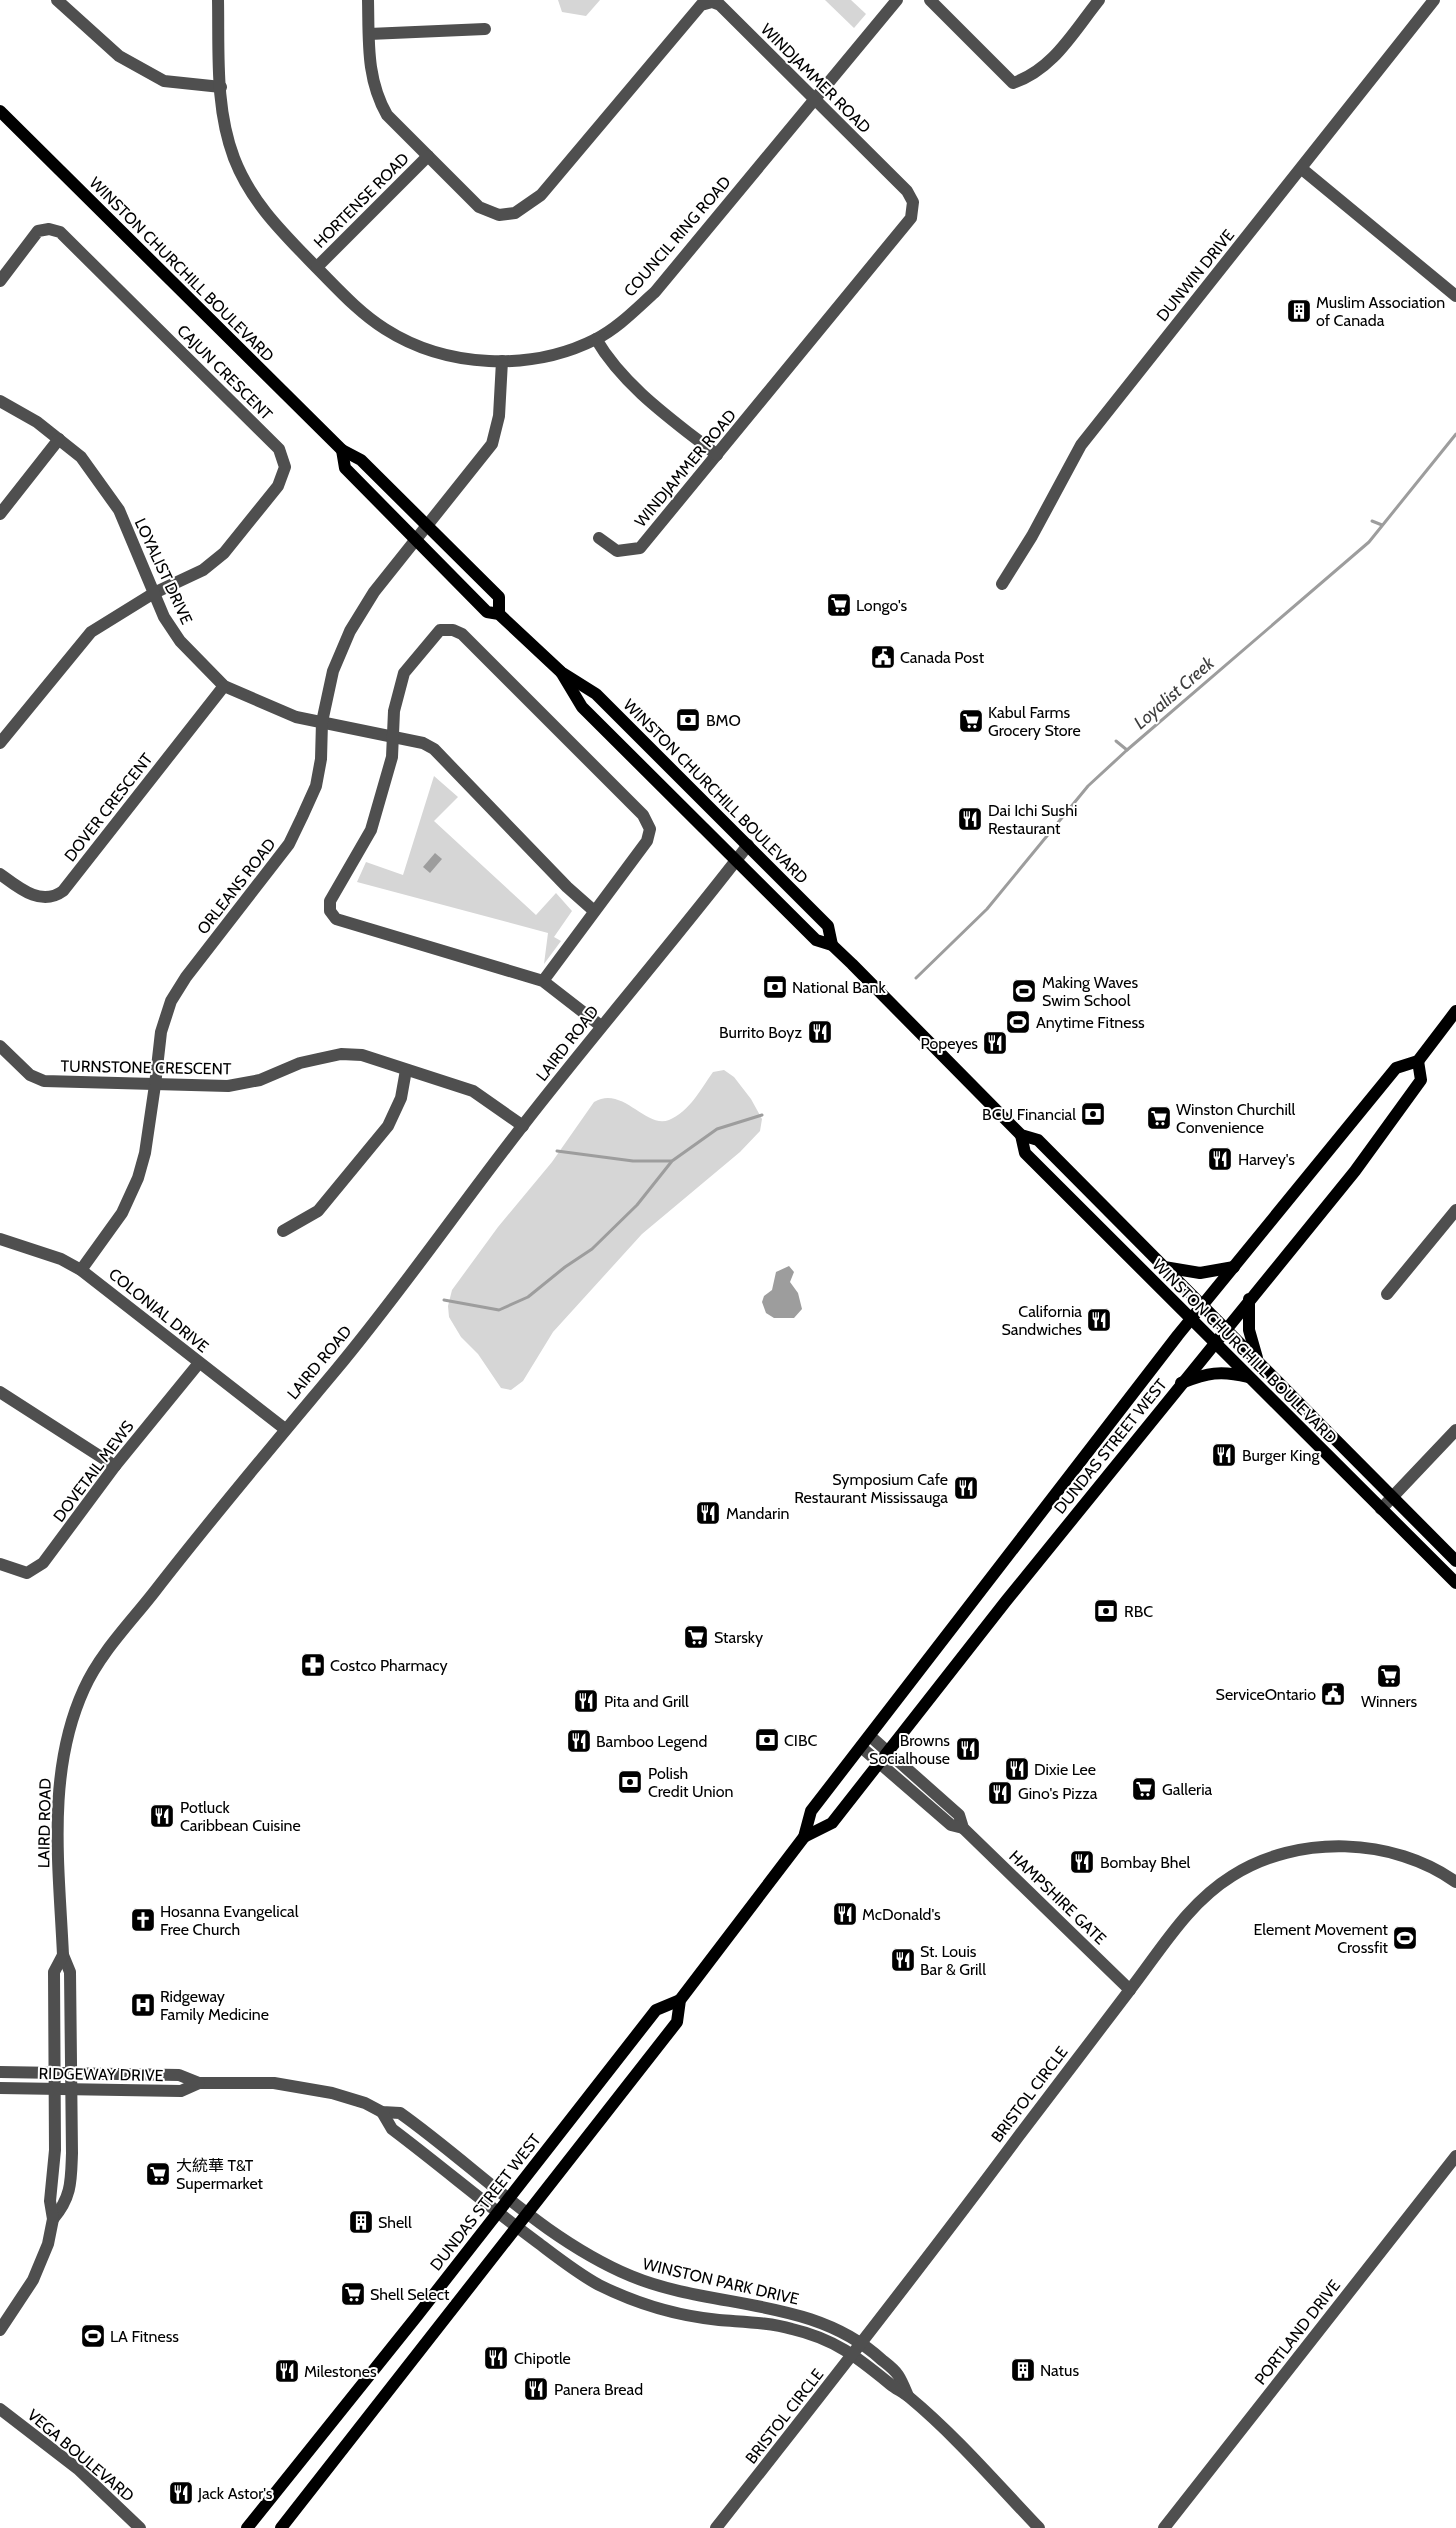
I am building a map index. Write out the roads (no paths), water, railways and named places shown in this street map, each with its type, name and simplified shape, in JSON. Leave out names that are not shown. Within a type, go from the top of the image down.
[{"type":"main road","name":"WINSTON CHURCHILL BOULEVARD","points":[[0,110],[342,450],[361,460],[499,597],[499,614]]},
{"type":"main road","name":"WINSTON CHURCHILL BOULEVARD","points":[[342,450],[345,468],[416,541],[487,612],[499,614],[561,672],[596,694],[828,926],[832,945]]},
{"type":"main road","name":"WINSTON CHURCHILL BOULEVARD","points":[[561,672],[582,706],[816,940],[832,945],[1021,1135],[1038,1140],[1456,1561]]},
{"type":"main road","points":[[1418,1061],[1456,1012]]},
{"type":"main road","name":"DUNDAS STREET WEST","points":[[281,2528],[677,2022],[680,2000],[804,1837],[811,1810],[1191,1319],[1396,1068],[1418,1061],[1421,1080],[1355,1171],[1181,1383],[832,1823],[804,1837]]},
{"type":"main road","name":"WINSTON CHURCHILL BOULEVARD","points":[[1021,1135],[1025,1153],[1456,1583]]},
{"type":"main road","points":[[1164,1267],[1200,1273],[1234,1267]]},
{"type":"main road","points":[[1249,1300],[1248,1320],[1251,1341],[1259,1363]]},
{"type":"main road","points":[[1181,1383],[1216,1372],[1226,1372],[1248,1377]]},
{"type":"main road","name":"DUNDAS STREET WEST","points":[[247,2528],[513,2201],[656,2010],[680,2000]]},
{"type":"street","points":[[57,0],[119,56],[164,81],[221,87]]},
{"type":"street","name":"COUNCIL RING ROAD","points":[[218,0],[222,111],[228,141],[246,184],[273,223],[316,268],[369,318],[404,339],[448,355],[502,361],[550,355],[596,339],[626,318],[655,292],[898,0]]},
{"type":"street","name":"WINDJAMMER ROAD","points":[[368,0],[371,76],[376,96],[387,115],[478,207],[499,215],[515,213],[541,195],[701,5],[707,2],[720,5],[907,191],[913,202],[911,218],[640,548],[618,551],[599,538]]},
{"type":"street","points":[[930,0],[1013,83],[1031,77],[1050,62],[1099,0]]},
{"type":"street","name":"DUNWIN DRIVE","points":[[1002,584],[1032,536],[1081,445],[1302,169],[1434,0]]},
{"type":"street","points":[[369,34],[485,29]]},
{"type":"street","name":"HORTENSE ROAD","points":[[316,268],[428,156]]},
{"type":"street","points":[[1302,169],[1456,296]]},
{"type":"street","name":"CAJUN CRESCENT","points":[[0,280],[38,231],[49,229],[60,232],[279,449],[285,467],[278,486],[224,553],[203,570],[154,593]]},
{"type":"street","points":[[596,339],[606,357],[654,405],[717,454]]},
{"type":"street","name":"ORLEANS ROAD","points":[[81,1270],[122,1213],[138,1178],[145,1153],[156,1085],[161,1032],[171,1001],[192,970],[289,844],[316,786],[321,759],[322,722],[333,671],[350,631],[374,592],[492,444],[499,416],[502,361]]},
{"type":"street","name":"LOYALIST DRIVE","points":[[0,401],[38,422],[81,457],[119,510],[164,617],[180,641],[224,686],[296,718],[423,743],[434,749],[567,887],[593,910]]},
{"type":"street","points":[[0,514],[59,439]]},
{"type":"street","points":[[0,743],[91,632],[154,593]]},
{"type":"street","points":[[543,981],[593,910],[647,841],[650,829],[643,815],[462,634],[453,630],[440,630],[404,672],[394,712],[392,757],[371,830],[330,901],[332,916],[370,931],[543,981],[601,1026]]},
{"type":"street","name":"DOVER CRESCENT","points":[[0,874],[20,889],[46,899],[56,897],[63,891],[224,686]]},
{"type":"street","name":"LAIRD ROAD","points":[[0,2330],[33,2280],[48,2244],[54,2219],[66,2204],[71,2180],[72,2074],[70,1972],[63,1956],[58,1793],[70,1726],[84,1688],[98,1664],[285,1429],[335,1371],[601,1026],[676,937],[748,845]]},
{"type":"street","name":"TURNSTONE CRESCENT","points":[[0,1046],[24,1070],[38,1080],[156,1085],[228,1086],[260,1080],[300,1063],[341,1054],[362,1055],[472,1091],[523,1126]]},
{"type":"street","points":[[283,1231],[318,1211],[388,1126],[401,1098],[406,1070]]},
{"type":"street","points":[[1388,1294],[1456,1210]]},
{"type":"street","name":"COLONIAL DRIVE","points":[[0,1239],[61,1259],[81,1270],[285,1429]]},
{"type":"street","name":"DOVETAIL MEWS","points":[[0,1564],[27,1573],[43,1563],[115,1466],[199,1363]]},
{"type":"street","points":[[0,1392],[115,1466]]},
{"type":"street","points":[[1381,1509],[1456,1430]]},
{"type":"street","name":"HAMPSHIRE GATE","points":[[870,1736],[959,1815],[963,1828],[1130,1990]]},
{"type":"street","name":"HAMPSHIRE GATE","points":[[861,1747],[951,1825],[963,1828]]},
{"type":"street","name":"BRISTOL CIRCLE","points":[[716,2528],[1130,1990],[1167,1938],[1202,1898],[1233,1875],[1289,1852],[1332,1846],[1378,1850],[1410,1858],[1456,1882]]},
{"type":"street","name":"LAIRD ROAD","points":[[54,2219],[50,2201],[55,2150],[54,1972],[63,1956]]},
{"type":"street","name":"RIDGEWAY DRIVE","points":[[0,2072],[179,2075],[199,2083],[274,2083],[348,2097],[382,2112],[400,2114],[513,2201]]},
{"type":"street","name":"RIDGEWAY DRIVE","points":[[0,2088],[181,2091],[199,2083]]},
{"type":"street","points":[[382,2112],[392,2129],[501,2215]]},
{"type":"street","name":"PORTLAND DRIVE","points":[[1164,2528],[1456,2156]]},
{"type":"street","name":"WINSTON PARK DRIVE","points":[[513,2201],[584,2253],[643,2281],[814,2320],[835,2327],[860,2342],[898,2375],[908,2396]]},
{"type":"street","name":"WINSTON PARK DRIVE","points":[[501,2215],[599,2285],[639,2302],[692,2317],[767,2323],[794,2329],[833,2342],[852,2353],[891,2386],[908,2396],[951,2435],[1039,2528]]},
{"type":"street","name":"VEGA BOULEVARD","points":[[0,2409],[78,2469],[140,2528]]},
{"type":"waterway","name":"Loyalist Creek","points":[[916,978],[987,909],[1088,786],[1127,750],[1369,542],[1456,434]]},
{"type":"waterway","points":[[1372,521],[1382,525]]},
{"type":"waterway","points":[[1116,741],[1127,750]]},
{"type":"waterway","points":[[444,1300],[499,1310],[528,1297],[565,1267],[592,1249],[637,1205],[672,1161],[717,1129],[762,1115]]},
{"type":"waterway","points":[[557,1151],[633,1161],[671,1161]]},
{"type":"place","name":"Muslim Association of Canada","points":[[1299,311]]},
{"type":"place","name":"Longo's","points":[[839,605]]},
{"type":"place","name":"Canada Post","points":[[883,657]]},
{"type":"place","name":"BMO","points":[[688,720]]},
{"type":"place","name":"Kabul Farms Grocery Store","points":[[971,721]]},
{"type":"place","name":"Dai Ichi Sushi Restaurant","points":[[970,819]]},
{"type":"place","name":"National Bank","points":[[775,987]]},
{"type":"place","name":"Making Waves Swim School","points":[[1024,991]]},
{"type":"place","name":"Anytime Fitness","points":[[1018,1022]]},
{"type":"place","name":"Burrito Boyz","points":[[820,1032]]},
{"type":"place","name":"Popeyes","points":[[995,1043]]},
{"type":"place","name":"BCU Financial","points":[[1093,1114]]},
{"type":"place","name":"Winston Churchill Convenience","points":[[1159,1118]]},
{"type":"place","name":"Harvey's","points":[[1220,1159]]},
{"type":"place","name":"California Sandwiches","points":[[1099,1320]]},
{"type":"place","name":"Burger King","points":[[1224,1455]]},
{"type":"place","name":"Symposium Cafe Restaurant Mississauga","points":[[966,1488]]},
{"type":"place","name":"Mandarin","points":[[708,1513]]},
{"type":"place","name":"RBC","points":[[1106,1611]]},
{"type":"place","name":"Starsky","points":[[696,1637]]},
{"type":"place","name":"Costco Pharmacy","points":[[313,1665]]},
{"type":"place","name":"Winners","points":[[1389,1676]]},
{"type":"place","name":"ServiceOntario","points":[[1333,1694]]},
{"type":"place","name":"Pita and Grill","points":[[586,1701]]},
{"type":"place","name":"CIBC","points":[[767,1740]]},
{"type":"place","name":"Bamboo Legend","points":[[579,1741]]},
{"type":"place","name":"Browns Socialhouse","points":[[968,1749]]},
{"type":"place","name":"Dixie Lee","points":[[1017,1769]]},
{"type":"place","name":"Polish Credit Union","points":[[630,1782]]},
{"type":"place","name":"Galleria","points":[[1144,1789]]},
{"type":"place","name":"Gino's Pizza","points":[[1000,1793]]},
{"type":"place","name":"Potluck Caribbean Cuisine","points":[[162,1816]]},
{"type":"place","name":"Bombay Bhel","points":[[1082,1862]]},
{"type":"place","name":"McDonald's","points":[[845,1914]]},
{"type":"place","name":"Hosanna Evangelical Free Church","points":[[143,1920]]},
{"type":"place","name":"Element Movement Crossfit","points":[[1405,1938]]},
{"type":"place","name":"St. Louis Bar & Grill","points":[[903,1960]]},
{"type":"place","name":"Ridgeway Family Medicine","points":[[143,2005]]},
{"type":"place","name":"大統華 T&T Supermarket","points":[[158,2174]]},
{"type":"place","name":"Shell","points":[[361,2222]]},
{"type":"place","name":"Shell Select","points":[[353,2294]]},
{"type":"place","name":"LA Fitness","points":[[93,2336]]},
{"type":"place","name":"Chipotle","points":[[496,2358]]},
{"type":"place","name":"Natus","points":[[1023,2370]]},
{"type":"place","name":"Milestones","points":[[287,2371]]},
{"type":"place","name":"Panera Bread","points":[[536,2389]]},
{"type":"place","name":"Jack Astor's","points":[[181,2493]]}]
